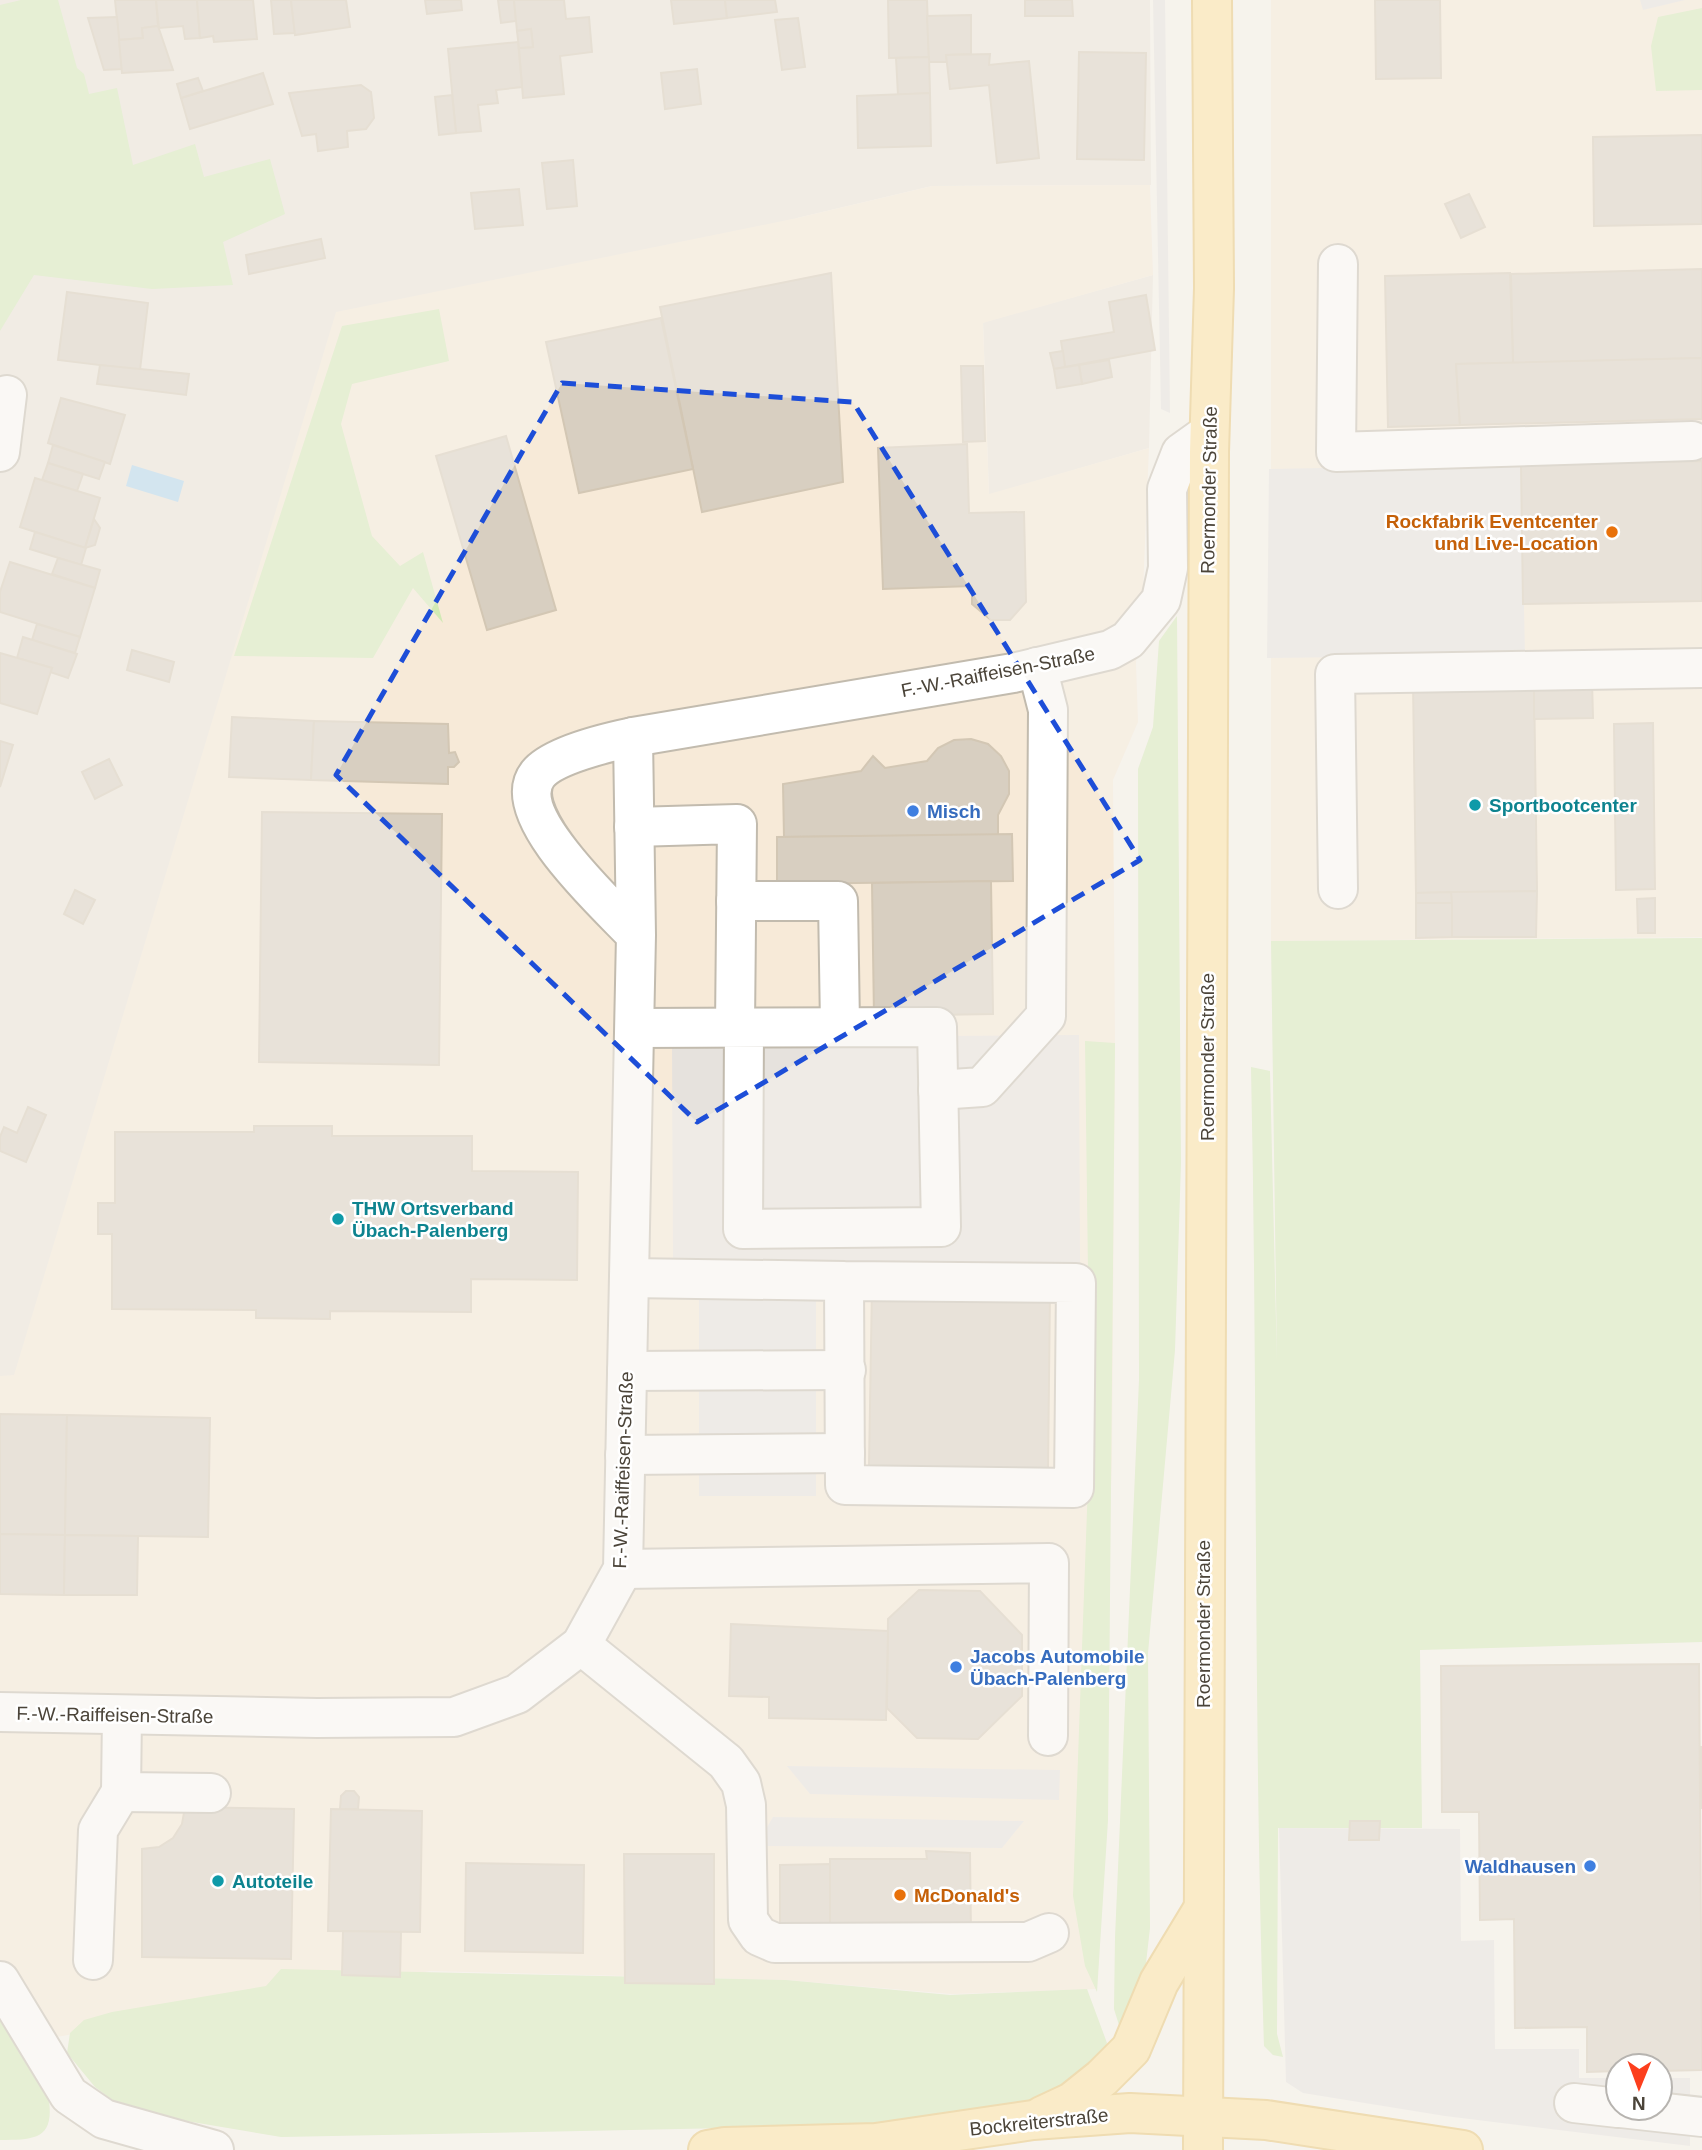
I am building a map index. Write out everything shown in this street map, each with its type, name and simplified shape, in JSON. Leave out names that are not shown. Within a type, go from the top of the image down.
[{"type":"main road","name":"Roermonder Straße","points":[[1203,2132],[1209,433],[1214,288],[1212,0]]},
{"type":"main road","points":[[1033,2120],[1072,2102],[1102,2078],[1131,2049],[1158,1982],[1202,1911]]},
{"type":"main road","name":"Bockreiterstraße","points":[[708,2150],[725,2147],[876,2143],[1033,2120],[1130,2113],[1203,2132],[1266,2120],[1463,2150]]},
{"type":"street","points":[[1338,264],[1336,452],[1692,441]]},
{"type":"street","points":[[0,452],[7,395]]},
{"type":"street","name":"F.-W.-Raiffeisen-Straße","points":[[636,935],[550,841],[534,809],[532,790],[538,774],[572,754],[600,743],[1037,667],[1110,650],[1128,640],[1161,600],[1168,568],[1167,489],[1181,453],[1209,433]]},
{"type":"street","points":[[938,1090],[982,1087],[1046,1016],[1048,710],[1037,667]]},
{"type":"street","points":[[1338,889],[1335,674],[1702,668]]},
{"type":"street","name":"F.-W.-Raiffeisen-Straße","points":[[0,1712],[354,1719],[454,1717],[517,1694],[581,1646],[623,1569],[635,1028],[632,737]]},
{"type":"street","points":[[634,827],[737,824],[736,901],[739,1027],[743,1229],[941,1227],[937,1027],[840,1025],[739,1027],[635,1028]]},
{"type":"street","points":[[736,901],[838,901],[840,1025]]},
{"type":"street","points":[[629,1278],[1076,1283],[1074,1488],[845,1485],[844,1281]]},
{"type":"street","points":[[627,1371],[846,1370]]},
{"type":"street","points":[[625,1455],[845,1453]]},
{"type":"street","points":[[623,1569],[1049,1563],[1048,1736]]},
{"type":"street","points":[[581,1646],[726,1762],[741,1783],[746,1805],[748,1920],[759,1936],[775,1943],[1028,1942],[1049,1933]]},
{"type":"street","points":[[93,1960],[98,1830],[121,1793],[122,1715]]},
{"type":"street","points":[[121,1793],[211,1793]]},
{"type":"street","points":[[0,1981],[69,2095],[104,2119],[214,2150]]},
{"type":"street","points":[[1574,2103],[1604,2106]]},
{"type":"street","points":[[1674,2114],[1702,2117]]},
{"type":"highlighted area","points":[[562,383],[853,402],[1140,860],[697,1122],[336,775]]},
{"type":"shaded area","points":[[0,0],[1150,0],[1151,185],[932,186],[797,218],[14,1376],[0,1376]]},
{"type":"shaded area","points":[[1153,0],[1165,0],[1170,413],[1161,409]]},
{"type":"shaded area","points":[[1271,0],[1702,0],[1702,937],[1271,941]]},
{"type":"shaded area","points":[[1640,0],[1685,0],[1643,10]]},
{"type":"shaded area","points":[[1150,185],[1153,275],[983,323],[989,494],[1149,448],[1143,591],[1136,663],[1138,722],[1113,780],[1115,1042],[1112,1457],[1096,1989],[952,1994],[786,1980],[430,1971],[0,2047],[0,1376],[14,1375],[336,312],[797,218],[932,186]]},
{"type":"shaded area","points":[[1153,275],[1149,448],[989,495],[983,322]]},
{"type":"shaded area","points":[[1521,464],[1525,655],[1267,658],[1269,469]]},
{"type":"shaded area","points":[[1079,1035],[1080,1269],[673,1264],[672,1038]]},
{"type":"shaded area","points":[[699,1294],[816,1294],[816,1496],[699,1496]]},
{"type":"shaded area","points":[[787,1766],[1060,1770],[1059,1800],[810,1794]]},
{"type":"shaded area","points":[[773,1817],[1024,1821],[1002,1848],[756,1846]]},
{"type":"shaded area","points":[[1279,1828],[1460,1829],[1461,1941],[1494,1940],[1495,2049],[1579,2049],[1579,2078],[1604,2078],[1604,2122],[1674,2122],[1674,2078],[1690,2078],[1690,2146],[1445,2116],[1303,2093],[1286,2082]]},
{"type":"green space","points":[[21,0],[58,0],[77,68],[84,74],[89,94],[117,88],[133,165],[195,144],[204,177],[270,159],[285,214],[223,242],[233,285],[152,289],[34,275],[0,331],[0,5]]},
{"type":"green space","points":[[1702,8],[1702,90],[1656,91],[1651,46],[1658,17]]},
{"type":"green space","points":[[439,309],[449,361],[352,384],[341,424],[372,536],[400,566],[423,552],[443,623],[413,588],[373,658],[234,656],[342,326]]},
{"type":"green space","points":[[1177,616],[1181,1163],[1175,1350],[1148,1653],[1150,1928],[1143,1989],[1119,2025],[1114,2009],[1115,1938],[1139,1380],[1138,769],[1153,727],[1159,641]]},
{"type":"green space","points":[[1702,938],[1702,1642],[1420,1650],[1422,1828],[1278,1828],[1277,2034],[1283,2057],[1273,2055],[1264,2046],[1261,1923],[1251,1067],[1270,1071],[1277,1363],[1271,941]]},
{"type":"green space","points":[[1085,1041],[1115,1043],[1108,1820],[1097,1992],[1085,1966],[1073,1896],[1090,1428]]},
{"type":"green space","points":[[281,1969],[786,1980],[950,1995],[1087,1989],[1107,2043],[1097,2069],[1059,2098],[927,2124],[281,2137],[127,2111],[95,2087],[67,2053],[70,2033],[84,2020],[112,2012],[266,1986]]},
{"type":"green space","points":[[0,2012],[48,2095],[49,2121],[41,2134],[33,2137],[0,2140]]},
{"type":"water","points":[[132,465],[184,481],[178,502],[126,486]]},
{"type":"building","points":[[115,0],[156,0],[158,26],[142,28],[143,38],[119,40]]},
{"type":"building","points":[[156,0],[197,0],[200,38],[185,39],[183,26],[159,28]]},
{"type":"building","points":[[197,0],[253,0],[257,39],[214,42],[213,36],[200,38]]},
{"type":"building","points":[[271,0],[291,0],[295,33],[274,34]]},
{"type":"building","points":[[291,0],[346,0],[350,27],[295,35]]},
{"type":"building","points":[[425,0],[461,0],[462,10],[427,14]]},
{"type":"building","points":[[498,0],[514,0],[516,21],[501,23]]},
{"type":"building","points":[[514,0],[564,0],[566,19],[589,17],[592,52],[560,56],[564,94],[523,98],[519,48],[533,47],[531,29],[517,31]]},
{"type":"building","points":[[671,0],[725,0],[727,18],[674,24]]},
{"type":"building","points":[[725,0],[775,0],[777,12],[727,18]]},
{"type":"building","points":[[888,0],[927,0],[929,57],[889,58]]},
{"type":"building","points":[[1025,0],[1072,0],[1073,16],[1025,16]]},
{"type":"building","points":[[1375,0],[1440,0],[1441,78],[1376,79]]},
{"type":"building","points":[[971,15],[971,54],[946,55],[947,62],[929,62],[927,16]]},
{"type":"building","points":[[117,17],[122,69],[104,70],[88,18]]},
{"type":"building","points":[[798,18],[805,67],[782,70],[775,20]]},
{"type":"building","points":[[158,26],[173,70],[122,73],[119,40],[143,38],[142,28]]},
{"type":"building","points":[[531,29],[533,47],[519,48],[517,31]]},
{"type":"building","points":[[518,42],[522,87],[496,90],[498,103],[478,105],[481,131],[456,133],[448,49]]},
{"type":"building","points":[[1079,52],[1146,53],[1144,160],[1077,159]]},
{"type":"building","points":[[990,54],[989,65],[1029,61],[1039,158],[997,163],[989,85],[950,89],[946,55]]},
{"type":"building","points":[[929,57],[930,93],[898,95],[896,58]]},
{"type":"building","points":[[697,69],[701,104],[665,109],[661,73]]},
{"type":"building","points":[[263,73],[273,104],[190,129],[181,98]]},
{"type":"building","points":[[198,78],[203,91],[181,98],[177,84]]},
{"type":"building","points":[[361,85],[371,92],[374,118],[366,129],[347,131],[348,147],[318,151],[316,134],[302,136],[289,93]]},
{"type":"building","points":[[930,93],[931,146],[858,148],[857,96]]},
{"type":"building","points":[[452,95],[456,133],[439,135],[435,97]]},
{"type":"building","points":[[1702,135],[1702,224],[1594,226],[1593,137]]},
{"type":"building","points":[[573,160],[577,206],[547,209],[542,163]]},
{"type":"building","points":[[519,189],[523,225],[475,229],[471,193]]},
{"type":"building","points":[[1469,194],[1485,227],[1461,238],[1445,204]]},
{"type":"building","points":[[321,239],[325,258],[249,274],[246,255]]},
{"type":"building","points":[[1702,269],[1702,358],[1513,363],[1511,274]]},
{"type":"building","points":[[831,273],[843,482],[702,512],[660,307]]},
{"type":"building","points":[[1510,273],[1513,363],[1456,364],[1460,425],[1388,427],[1385,276]]},
{"type":"building","points":[[67,292],[148,303],[140,370],[58,360]]},
{"type":"building","points":[[1146,295],[1155,350],[1065,367],[1061,341],[1114,332],[1109,302]]},
{"type":"building","points":[[661,318],[693,469],[579,493],[546,342]]},
{"type":"building","points":[[1063,351],[1065,367],[1054,369],[1050,353]]},
{"type":"building","points":[[1702,358],[1702,419],[1460,425],[1456,364]]},
{"type":"building","points":[[1109,360],[1112,377],[1082,384],[1079,365]]},
{"type":"building","points":[[100,365],[189,374],[186,395],[97,384]]},
{"type":"building","points":[[1079,365],[1082,384],[1057,388],[1054,369]]},
{"type":"building","points":[[961,366],[983,366],[985,441],[963,442]]},
{"type":"building","points":[[61,398],[125,415],[110,464],[48,443]]},
{"type":"building","points":[[506,436],[556,610],[487,630],[436,456]]},
{"type":"building","points":[[967,444],[969,513],[1024,512],[1026,602],[1010,620],[991,620],[972,604],[972,586],[883,589],[878,448]]},
{"type":"building","points":[[53,445],[105,462],[99,479],[48,463]]},
{"type":"building","name":"Rockfabrik Eventcenter und Live-Location","points":[[1702,461],[1702,601],[1523,604],[1521,464]]},
{"type":"building","points":[[48,463],[83,474],[77,491],[42,480]]},
{"type":"building","points":[[35,478],[100,498],[85,548],[20,527]]},
{"type":"building","points":[[94,519],[100,528],[95,545],[85,548]]},
{"type":"building","points":[[35,532],[86,548],[81,565],[30,549]]},
{"type":"building","points":[[58,558],[100,570],[95,588],[52,574]]},
{"type":"building","points":[[10,562],[95,588],[80,637],[0,612],[0,592]]},
{"type":"building","points":[[37,624],[80,637],[75,653],[32,640]]},
{"type":"building","points":[[23,637],[77,654],[68,678],[50,672],[52,668],[17,658]]},
{"type":"building","points":[[132,650],[174,662],[169,682],[127,670]]},
{"type":"building","points":[[0,653],[52,668],[37,714],[0,703]]},
{"type":"building","name":"Sportbootcenter","points":[[1534,681],[1537,891],[1416,893],[1413,683]]},
{"type":"building","points":[[1534,681],[1592,681],[1593,718],[1534,719]]},
{"type":"building","points":[[232,717],[314,721],[311,780],[229,777]]},
{"type":"building","points":[[314,721],[448,724],[449,753],[455,752],[459,762],[454,767],[448,767],[448,784],[311,780]]},
{"type":"building","points":[[1653,723],[1655,889],[1616,890],[1614,724]]},
{"type":"building","points":[[971,739],[988,744],[1001,756],[1009,771],[1009,794],[998,815],[998,835],[784,837],[783,784],[861,771],[873,756],[885,768],[927,761],[938,748],[954,740]]},
{"type":"building","points":[[0,741],[13,745],[0,787]]},
{"type":"building","points":[[109,759],[122,785],[95,799],[82,772]]},
{"type":"building","points":[[262,812],[442,814],[439,1065],[259,1062]]},
{"type":"building","points":[[1012,834],[1013,881],[777,884],[777,837]]},
{"type":"building","points":[[991,881],[993,1014],[874,1016],[872,883]]},
{"type":"building","points":[[75,890],[95,900],[83,924],[64,914]]},
{"type":"building","points":[[1537,891],[1536,937],[1452,937],[1451,892]]},
{"type":"building","points":[[1451,892],[1452,903],[1416,903],[1416,893]]},
{"type":"building","points":[[1655,898],[1655,933],[1638,933],[1637,899]]},
{"type":"building","points":[[1416,903],[1452,903],[1452,937],[1416,938]]},
{"type":"building","points":[[28,1107],[46,1115],[26,1162],[0,1151],[0,1137],[4,1127],[17,1133]]},
{"type":"building","name":"THW Ortsverband Übach-Palenberg","points":[[254,1126],[332,1126],[332,1136],[472,1136],[472,1171],[578,1172],[577,1280],[471,1279],[471,1312],[330,1311],[330,1319],[256,1318],[256,1310],[112,1309],[112,1234],[98,1234],[98,1203],[115,1203],[115,1132],[254,1132]]},
{"type":"building","points":[[872,1287],[1050,1290],[1048,1469],[869,1466]]},
{"type":"building","points":[[0,1414],[67,1415],[65,1535],[0,1534]]},
{"type":"building","points":[[67,1415],[210,1418],[208,1537],[65,1535]]},
{"type":"building","points":[[0,1534],[65,1535],[64,1595],[0,1594]]},
{"type":"building","points":[[65,1535],[138,1536],[137,1595],[64,1595]]},
{"type":"building","points":[[919,1590],[980,1591],[1022,1635],[1022,1696],[978,1739],[917,1738],[887,1708],[888,1619]]},
{"type":"building","points":[[731,1624],[888,1631],[886,1720],[769,1718],[769,1697],[729,1696]]},
{"type":"building","name":"Waldhausen","points":[[1699,1664],[1702,2070],[1674,2071],[1674,2052],[1604,2052],[1604,2071],[1587,2072],[1587,2027],[1515,2028],[1514,1919],[1480,1920],[1479,1812],[1442,1812],[1441,1666]]},
{"type":"building","points":[[1702,1747],[1702,1808],[1701,1808]]},
{"type":"building","points":[[346,1791],[354,1791],[359,1797],[358,1809],[340,1809],[341,1796]]},
{"type":"building","name":"Autoteile","points":[[185,1807],[294,1809],[291,1959],[142,1957],[142,1849],[159,1847],[173,1838],[182,1824]]},
{"type":"building","points":[[331,1809],[422,1811],[420,1932],[328,1931]]},
{"type":"building","points":[[1350,1821],[1380,1821],[1379,1840],[1349,1840]]},
{"type":"building","name":"McDonald's","points":[[926,1851],[970,1853],[971,1935],[830,1925],[830,1859],[927,1859]]},
{"type":"building","points":[[624,1854],[714,1854],[714,1984],[625,1983]]},
{"type":"building","points":[[466,1863],[584,1865],[583,1953],[465,1951]]},
{"type":"building","points":[[830,1864],[830,1925],[780,1927],[780,1865]]},
{"type":"building","points":[[343,1931],[401,1932],[400,1977],[342,1975]]},
{"type":"place","name":"Rockfabrik Eventcenter und Live-Location","points":[[1612,532]]},
{"type":"place","name":"Sportbootcenter","points":[[1475,805]]},
{"type":"place","name":"Misch","points":[[913,811]]},
{"type":"place","name":"THW Ortsverband Übach-Palenberg","points":[[338,1219]]},
{"type":"place","name":"Jacobs Automobile Übach-Palenberg","points":[[956,1667]]},
{"type":"place","name":"Waldhausen","points":[[1590,1866]]},
{"type":"place","name":"Autoteile","points":[[218,1881]]},
{"type":"place","name":"McDonald's","points":[[900,1895]]}]
